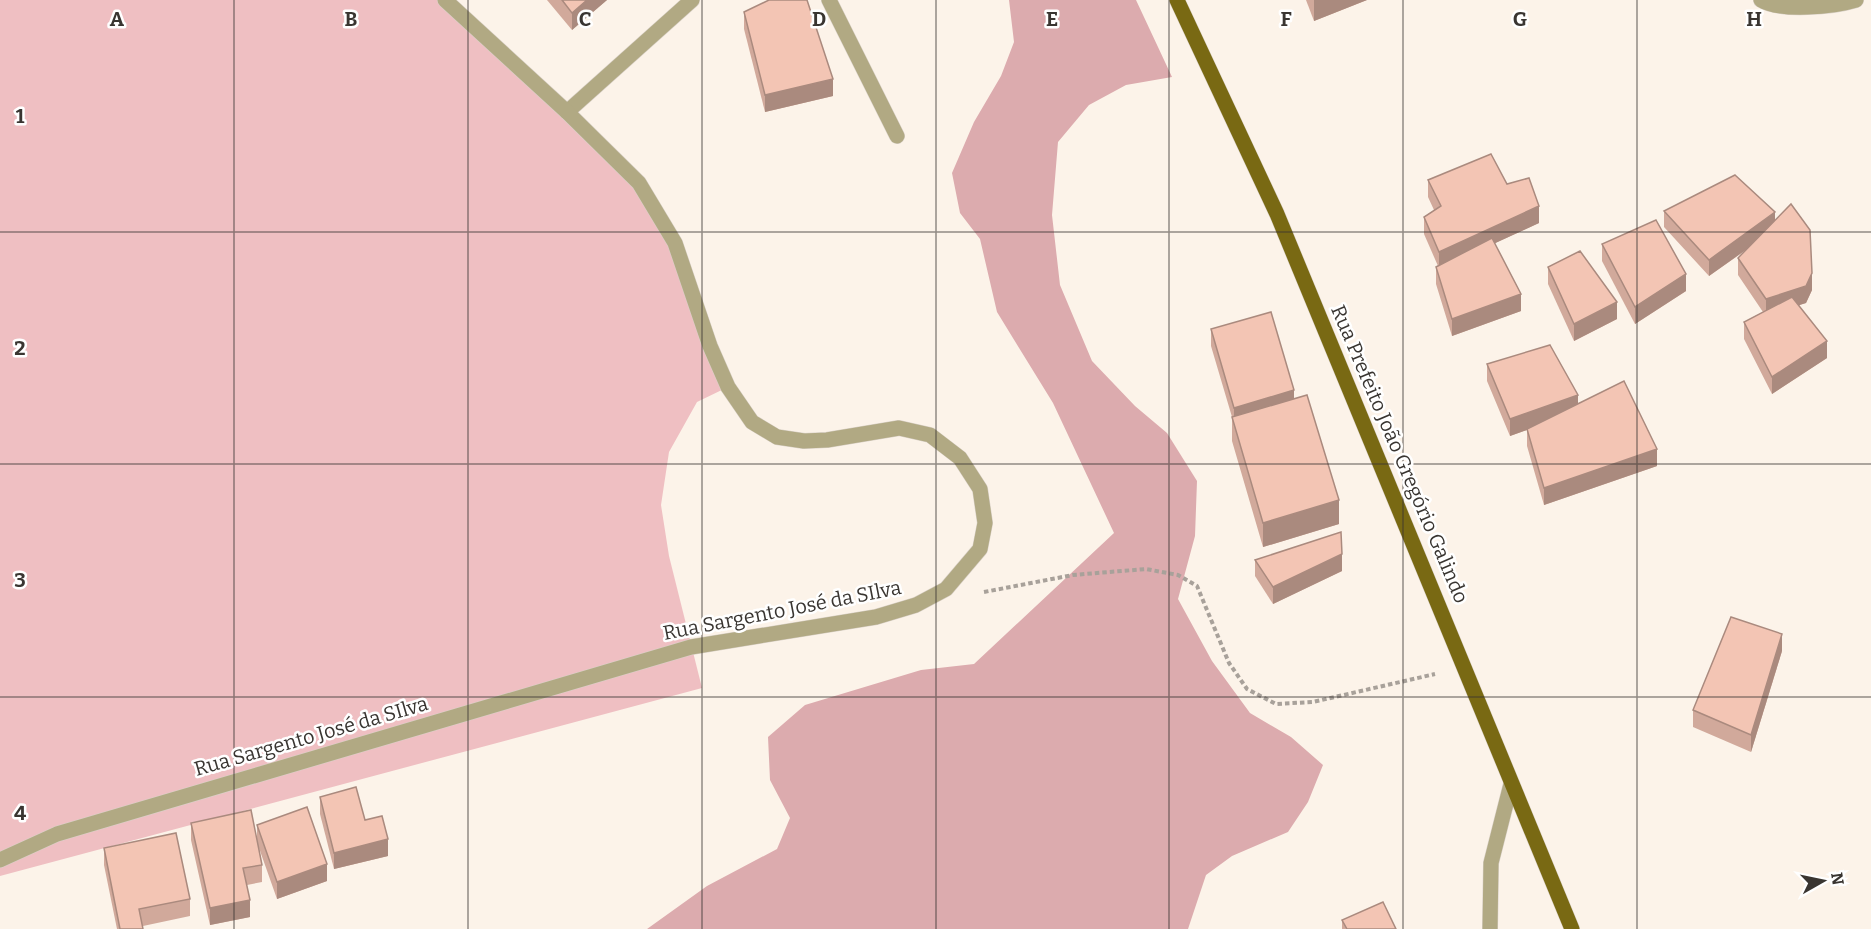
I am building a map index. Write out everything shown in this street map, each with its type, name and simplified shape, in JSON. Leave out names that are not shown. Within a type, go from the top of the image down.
[{"type":"main road","name":"Rua Prefeito João Gregório Galindo","points":[[1177,0],[1277,214],[1572,929]]},
{"type":"street","name":"Rua Sargento José da SIlva","points":[[0,860],[57,834],[691,647],[876,616],[916,605],[946,589],[968,566],[980,549],[985,523],[980,489],[960,458],[930,435],[898,428],[828,440],[804,441],[777,437],[752,422],[728,387],[710,346],[675,243],[639,183],[567,112],[445,0]]},
{"type":"street","points":[[567,112],[692,0]]},
{"type":"street","points":[[829,0],[897,136]]},
{"type":"street","points":[[1761,0],[1771,6],[1839,5],[1856,0]]},
{"type":"street","points":[[1490,929],[1491,863],[1511,784]]},
{"type":"path","points":[[972,594],[1073,575],[1146,569],[1178,575],[1197,586],[1229,663],[1247,689],[1276,704],[1313,702],[1465,668]]},
{"type":"shaded area","points":[[0,0],[445,0],[607,150],[675,243],[728,387],[697,402],[669,452],[661,505],[669,556],[702,688],[0,876]]},
{"type":"shaded area","points":[[1009,0],[1136,0],[1172,77],[1126,85],[1089,105],[1058,142],[1052,215],[1060,285],[1092,361],[1135,406],[1167,433],[1197,481],[1195,536],[1178,599],[1212,661],[1250,713],[1291,737],[1323,765],[1308,802],[1288,832],[1232,856],[1206,875],[1188,929],[647,929],[707,886],[777,849],[790,818],[770,780],[768,737],[805,705],[921,670],[974,664],[1114,533],[1053,403],[997,312],[980,239],[960,213],[952,173],[974,122],[1001,76],[1014,42]]},
{"type":"building","points":[[562,0],[587,0],[572,13]]},
{"type":"building","points":[[769,0],[807,0],[833,79],[765,95],[744,12]]},
{"type":"building","points":[[1491,154],[1507,184],[1529,178],[1539,206],[1439,252],[1424,217],[1441,206],[1428,180]]},
{"type":"building","points":[[1735,175],[1775,212],[1709,260],[1664,211]]},
{"type":"building","points":[[1791,204],[1810,230],[1812,273],[1806,286],[1766,299],[1738,258]]},
{"type":"building","points":[[1656,220],[1686,274],[1635,307],[1602,244]]},
{"type":"building","points":[[1492,238],[1521,294],[1452,319],[1436,267]]},
{"type":"building","points":[[1580,251],[1617,302],[1574,324],[1548,267]]},
{"type":"building","points":[[1792,297],[1827,341],[1772,377],[1744,322]]},
{"type":"building","points":[[1271,312],[1294,390],[1234,408],[1211,329]]},
{"type":"building","points":[[1550,345],[1578,395],[1510,419],[1487,364]]},
{"type":"building","points":[[1624,381],[1657,449],[1544,488],[1527,429]]},
{"type":"building","points":[[1307,395],[1339,500],[1263,523],[1232,417]]},
{"type":"building","points":[[1341,532],[1342,554],[1273,587],[1255,560]]},
{"type":"building","points":[[1731,617],[1782,634],[1751,735],[1693,710]]},
{"type":"building","points":[[356,787],[365,820],[382,816],[388,839],[334,853],[320,797]]},
{"type":"building","points":[[307,807],[327,864],[277,882],[257,825]]},
{"type":"building","points":[[251,810],[262,865],[243,868],[250,900],[210,908],[191,823]]},
{"type":"building","points":[[176,833],[190,899],[139,909],[143,929],[120,929],[104,848]]},
{"type":"building","points":[[1383,902],[1396,929],[1347,929],[1342,920]]}]
